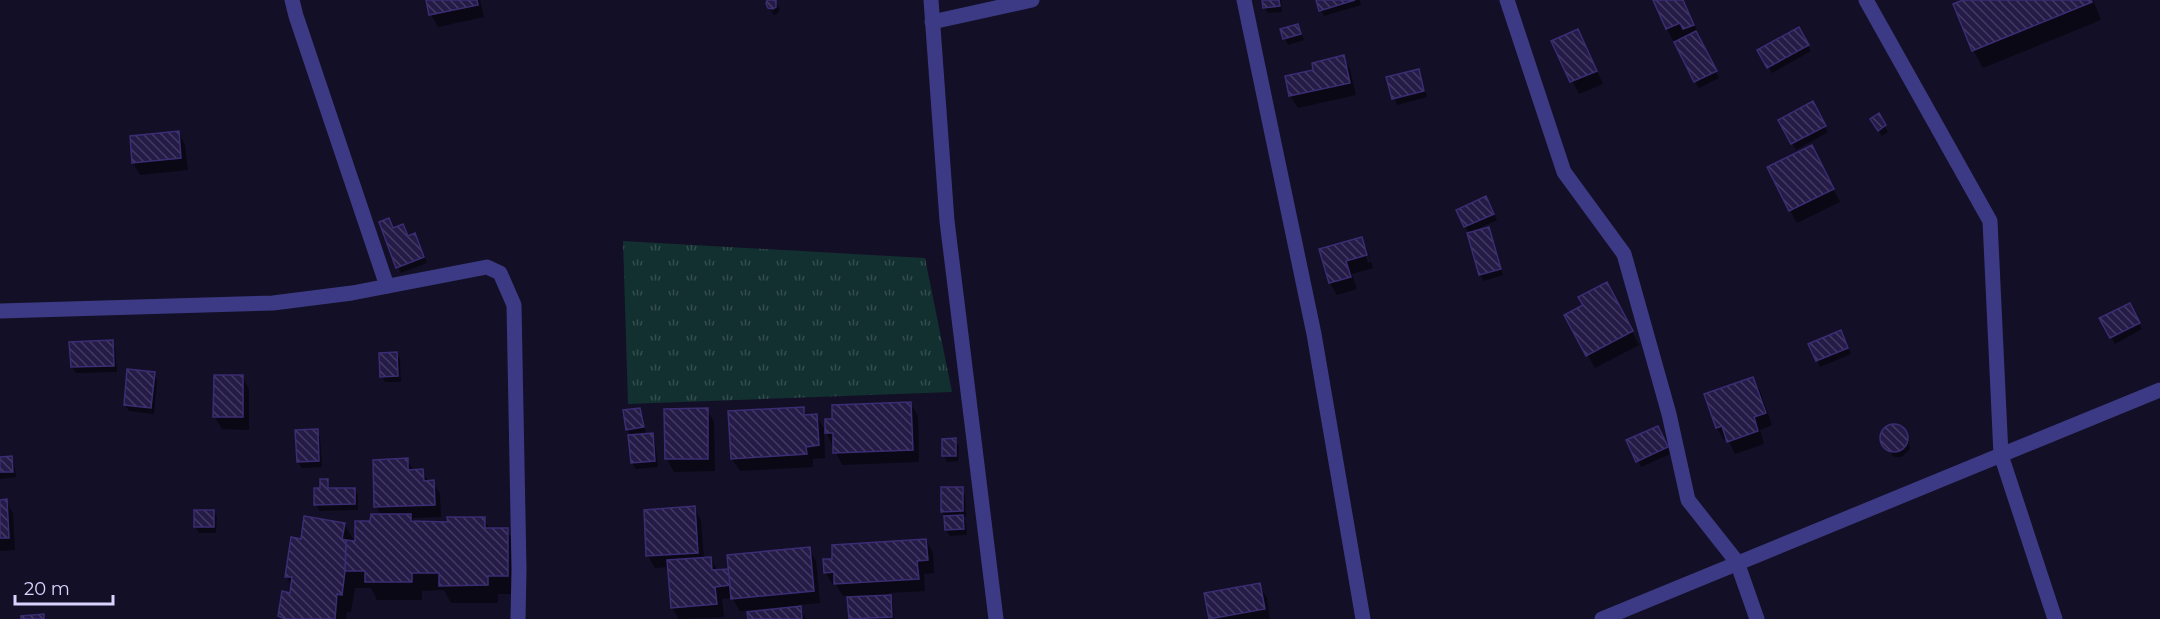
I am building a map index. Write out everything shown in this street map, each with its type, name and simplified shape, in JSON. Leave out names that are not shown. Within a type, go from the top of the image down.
[{"type":"street","points":[[292,0],[387,285]]},
{"type":"street","points":[[931,0],[947,221],[996,619]]},
{"type":"street","points":[[932,22],[1032,0]]},
{"type":"street","points":[[1244,0],[1314,334],[1363,619]]},
{"type":"street","points":[[1507,0],[1564,172],[1624,254],[1669,414],[1688,500],[1737,562],[1757,619]]},
{"type":"street","points":[[1866,0],[1990,222],[2001,455],[2055,619]]},
{"type":"street","points":[[0,311],[273,303],[352,293],[487,267],[500,273],[514,305],[518,619]]},
{"type":"street","points":[[1602,619],[2160,390]]},
{"type":"green space","points":[[623,241],[925,258],[952,392],[628,404]]},
{"type":"building","points":[[426,0],[477,0],[478,5],[429,15]]},
{"type":"building","points":[[767,0],[776,0],[776,7],[768,8]]},
{"type":"building","points":[[1262,0],[1279,0],[1280,6],[1263,8]]},
{"type":"building","points":[[1316,0],[1355,0],[1319,11]]},
{"type":"building","points":[[1653,0],[1683,0],[1694,25],[1683,29],[1680,23],[1666,29]]},
{"type":"building","points":[[1963,0],[2091,0],[2092,2],[1972,51],[1953,4]]},
{"type":"building","points":[[1298,24],[1301,34],[1283,39],[1280,29]]},
{"type":"building","points":[[1799,27],[1809,45],[1767,68],[1757,50]]},
{"type":"building","points":[[1578,29],[1597,71],[1570,82],[1551,41]]},
{"type":"building","points":[[1696,31],[1717,71],[1694,82],[1674,42]]},
{"type":"building","points":[[1344,55],[1350,83],[1289,96],[1285,76],[1313,70],[1312,63]]},
{"type":"building","points":[[1419,69],[1424,91],[1392,99],[1386,77]]},
{"type":"building","points":[[1813,101],[1826,126],[1791,144],[1778,120]]},
{"type":"building","points":[[1879,113],[1886,125],[1878,131],[1870,119]]},
{"type":"building","points":[[179,131],[181,158],[132,163],[130,136]]},
{"type":"building","points":[[1812,145],[1834,189],[1789,211],[1767,167]]},
{"type":"building","points":[[1486,196],[1494,214],[1464,227],[1456,210]]},
{"type":"building","points":[[389,218],[393,228],[403,224],[408,236],[415,233],[424,257],[396,268],[379,222]]},
{"type":"building","points":[[1489,227],[1501,269],[1479,275],[1467,233]]},
{"type":"building","points":[[1362,237],[1367,255],[1346,261],[1351,277],[1329,283],[1319,249]]},
{"type":"building","points":[[1607,282],[1633,331],[1586,356],[1564,315],[1583,305],[1578,297]]},
{"type":"building","points":[[2130,303],[2140,323],[2110,338],[2099,318]]},
{"type":"building","points":[[1841,330],[1848,348],[1816,361],[1808,344]]},
{"type":"building","points":[[113,340],[114,366],[71,367],[69,342]]},
{"type":"building","points":[[397,352],[398,376],[380,377],[379,353]]},
{"type":"building","points":[[127,369],[155,372],[151,408],[124,405]]},
{"type":"building","points":[[214,375],[243,375],[243,417],[213,417]]},
{"type":"building","points":[[1753,377],[1766,413],[1754,417],[1758,431],[1727,442],[1722,426],[1716,428],[1704,394]]},
{"type":"building","points":[[911,402],[913,450],[833,453],[833,433],[825,433],[825,419],[832,419],[832,405]]},
{"type":"building","points":[[804,407],[804,415],[817,414],[819,445],[806,447],[807,454],[731,459],[728,411]]},
{"type":"building","points":[[640,408],[644,427],[626,430],[623,410]]},
{"type":"building","points":[[708,408],[708,459],[665,459],[664,409]]},
{"type":"building","points":[[1894,424],[1904,428],[1908,438],[1904,448],[1894,452],[1884,448],[1880,438],[1884,428]]},
{"type":"building","points":[[1658,426],[1668,447],[1636,462],[1626,440]]},
{"type":"building","points":[[318,429],[319,461],[297,462],[295,430]]},
{"type":"building","points":[[653,433],[655,461],[631,463],[628,435]]},
{"type":"building","points":[[956,438],[956,456],[942,456],[942,439]]},
{"type":"building","points":[[12,456],[13,472],[0,472],[0,457]]},
{"type":"building","points":[[408,458],[408,470],[423,469],[424,481],[434,480],[435,505],[374,507],[373,460]]},
{"type":"building","points":[[320,479],[328,479],[328,488],[355,488],[355,504],[314,505],[314,488],[320,488]]},
{"type":"building","points":[[941,487],[963,487],[963,511],[941,512]]},
{"type":"building","points":[[7,499],[9,538],[0,538],[0,500]]},
{"type":"building","points":[[695,506],[698,553],[646,556],[644,510]]},
{"type":"building","points":[[194,510],[214,510],[214,527],[194,527]]},
{"type":"building","points":[[371,514],[411,514],[411,521],[448,522],[447,517],[485,517],[485,528],[508,528],[508,576],[488,576],[488,585],[439,586],[439,573],[412,573],[412,582],[365,582],[365,571],[345,571],[346,540],[355,541],[355,521],[370,521]]},
{"type":"building","points":[[963,515],[964,529],[945,530],[944,516]]},
{"type":"building","points":[[304,516],[345,523],[342,539],[346,540],[345,571],[342,595],[337,594],[335,619],[285,619],[278,616],[282,591],[290,593],[292,577],[285,577],[291,537],[301,539]]},
{"type":"building","points":[[926,539],[928,560],[917,561],[919,579],[834,584],[834,572],[824,573],[823,559],[832,559],[832,545]]},
{"type":"building","points":[[810,547],[814,591],[731,599],[727,555]]},
{"type":"building","points":[[711,557],[712,570],[728,569],[730,585],[715,587],[717,604],[671,608],[667,560]]},
{"type":"building","points":[[1260,583],[1265,609],[1209,619],[1204,593]]},
{"type":"building","points":[[891,595],[892,617],[849,619],[847,597]]},
{"type":"building","points":[[801,606],[802,619],[748,619],[747,612]]},
{"type":"building","points":[[44,614],[44,619],[21,619],[21,616]]}]
